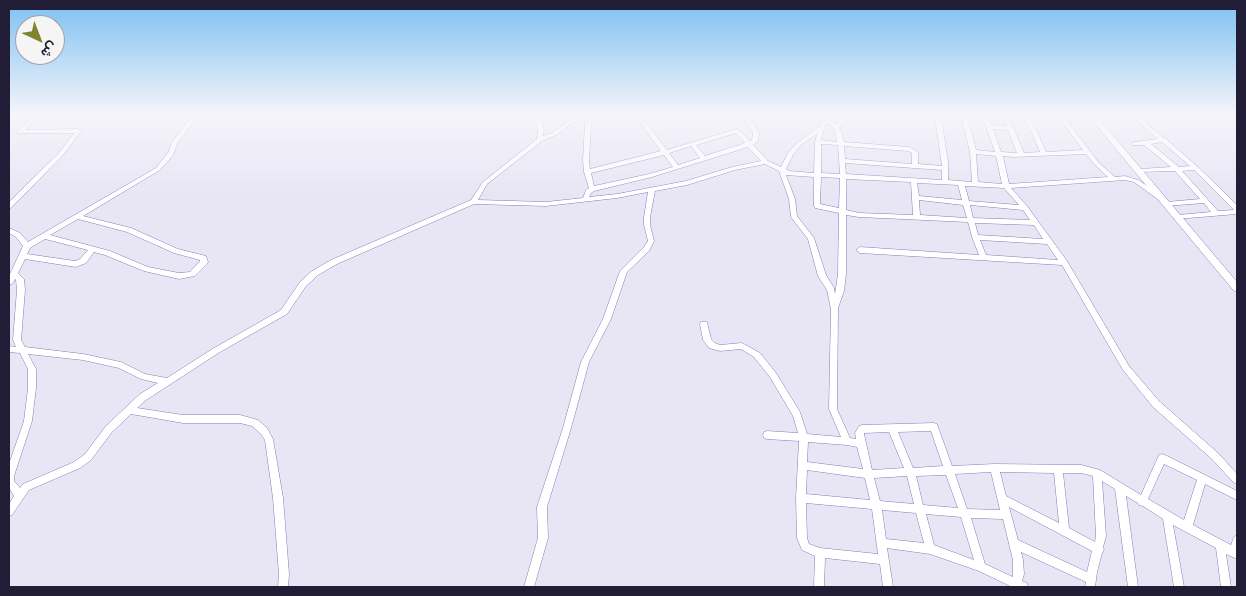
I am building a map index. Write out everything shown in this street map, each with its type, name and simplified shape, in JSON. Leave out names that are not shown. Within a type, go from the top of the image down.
[{"type":"main road","points":[[1114,141],[1237,288]]},
{"type":"street","points":[[9,206],[61,154],[71,141]]},
{"type":"street","points":[[9,282],[26,246],[78,217],[95,204],[138,182],[158,169],[171,154],[176,141]]},
{"type":"street","points":[[473,202],[484,183],[539,141]]},
{"type":"street","points":[[587,141],[586,161],[592,189]]},
{"type":"street","points":[[657,141],[677,168]]},
{"type":"street","points":[[588,172],[702,141]]},
{"type":"street","points":[[747,141],[766,162],[782,171],[816,176],[1006,186],[1130,178],[1166,202],[1205,201]]},
{"type":"street","points":[[585,200],[588,192],[592,189],[677,168],[750,144],[753,141]]},
{"type":"street","points":[[801,141],[787,159],[782,171],[792,199],[794,217],[811,238],[822,276],[831,290],[835,309],[833,409],[847,441]]},
{"type":"street","points":[[835,309],[842,274],[843,177],[840,141]]},
{"type":"street","points":[[941,141],[945,182]]},
{"type":"street","points":[[970,141],[973,152],[975,185]]},
{"type":"street","points":[[994,141],[1006,186],[1025,208],[1064,263],[1126,368],[1156,404],[1216,456],[1237,480]]},
{"type":"street","points":[[1015,141],[1021,154]]},
{"type":"street","points":[[1038,141],[1042,152]]},
{"type":"street","points":[[1079,141],[1097,164],[1113,178]]},
{"type":"street","points":[[1134,144],[1160,141]]},
{"type":"street","points":[[1166,141],[1196,168],[1237,210]]},
{"type":"street","points":[[915,165],[915,152],[908,149],[818,142],[817,206],[859,215],[1035,223]]},
{"type":"street","points":[[1146,143],[1176,168],[1216,213]]},
{"type":"street","points":[[692,144],[704,159]]},
{"type":"street","points":[[973,152],[999,154],[1088,152]]},
{"type":"street","points":[[842,161],[945,168]]},
{"type":"street","points":[[9,512],[26,487],[77,465],[88,457],[109,429],[129,410],[166,381],[284,312],[299,289],[322,268],[473,202],[546,204],[585,200],[687,183],[745,165],[766,162]]},
{"type":"street","points":[[1140,172],[1196,168]]},
{"type":"street","points":[[914,181],[917,198],[917,217]]},
{"type":"street","points":[[961,183],[970,220],[983,258]]},
{"type":"street","points":[[530,587],[543,538],[542,507],[567,428],[585,362],[608,319],[624,271],[652,241],[647,226],[647,217],[652,190]]},
{"type":"street","points":[[917,198],[1025,208]]},
{"type":"street","points":[[1178,217],[1237,210]]},
{"type":"street","points":[[43,236],[93,249],[147,269],[179,276],[192,274],[204,259],[176,251],[130,230],[78,217]]},
{"type":"street","points":[[9,230],[18,235],[26,246]]},
{"type":"street","points":[[975,237],[1050,242]]},
{"type":"street","points":[[22,256],[76,264],[83,260],[93,249]]},
{"type":"street","points":[[860,250],[1064,263]]},
{"type":"street","points":[[14,274],[20,279],[21,290],[17,340],[32,369],[28,421],[9,476],[10,482],[19,495]]},
{"type":"street","points":[[704,324],[707,340],[712,346],[720,348],[742,346],[757,355],[773,375],[793,406],[801,424],[804,438],[801,498],[803,543],[809,550],[820,553],[885,560]]},
{"type":"street","points":[[9,349],[83,357],[121,365],[144,377],[166,381]]},
{"type":"street","points":[[129,410],[183,419],[240,419],[255,423],[264,432],[269,439],[278,498],[284,574],[283,587]]},
{"type":"street","points":[[888,587],[876,504],[860,444],[859,433],[861,430],[934,427],[981,567]]},
{"type":"street","points":[[892,428],[910,471],[930,549]]},
{"type":"street","points":[[767,435],[847,441],[860,444]]},
{"type":"street","points":[[1142,502],[1162,458],[1237,496]]},
{"type":"street","points":[[802,465],[869,474],[994,468],[1081,469],[1097,474],[1166,516],[1235,553],[1237,540]]},
{"type":"street","points":[[883,543],[930,549],[981,567],[1018,586],[1019,568],[1015,544],[1004,498],[994,468]]},
{"type":"street","points":[[1058,468],[1064,529]]},
{"type":"street","points":[[1015,544],[1090,583],[1099,549],[1100,536],[1097,474]]},
{"type":"street","points":[[1186,527],[1202,478]]},
{"type":"street","points":[[1120,488],[1133,587]]},
{"type":"street","points":[[801,498],[964,514],[1007,515]]},
{"type":"street","points":[[1004,498],[1099,549]]},
{"type":"street","points":[[1166,516],[1179,587]]},
{"type":"street","points":[[1220,544],[1226,587]]},
{"type":"street","points":[[819,587],[820,553]]}]
